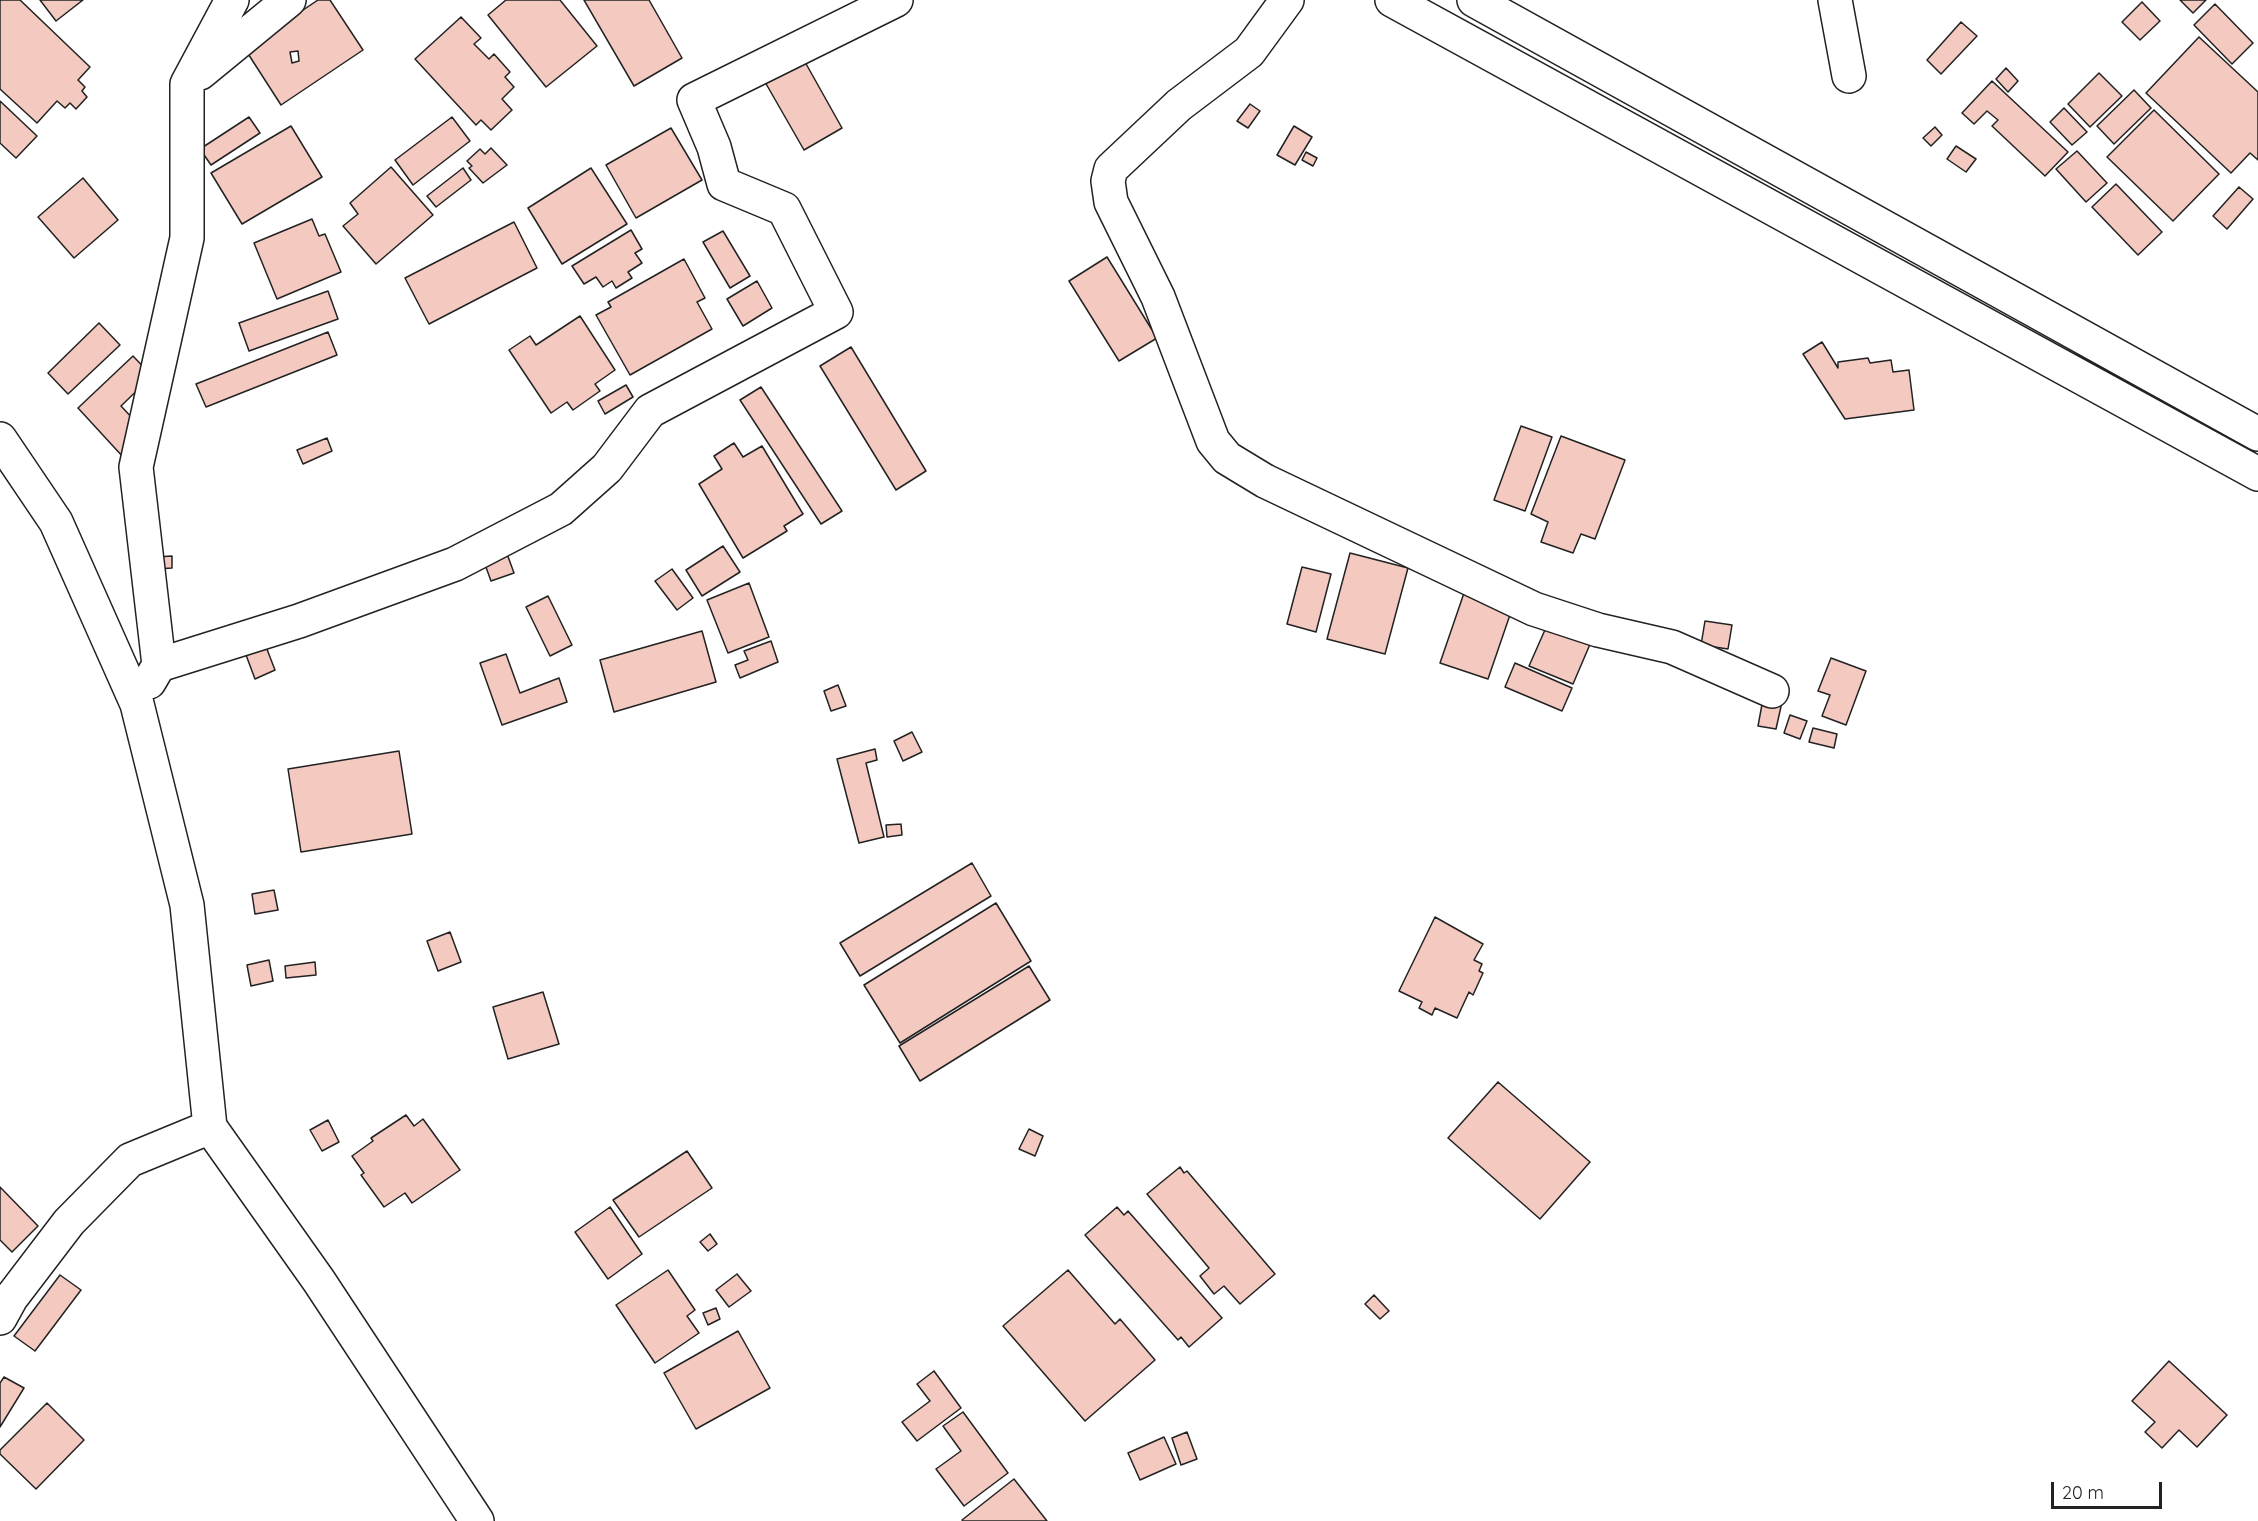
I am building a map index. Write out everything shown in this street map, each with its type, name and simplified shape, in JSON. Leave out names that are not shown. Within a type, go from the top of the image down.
[{"type":"street","points":[[137,704],[159,665],[136,467],[187,238],[187,84],[232,0]]},
{"type":"street","points":[[187,84],[289,0]]},
{"type":"street","points":[[159,665],[299,621],[455,564],[561,509],[607,468],[650,411],[836,312],[784,209],[724,183],[714,147],[694,100],[896,0]]},
{"type":"street","points":[[1287,0],[1249,52],[1171,113],[1111,169],[1108,181],[1111,202],[1158,297],[1191,378],[1212,441],[1227,458],[1265,481],[1534,609],[1598,630],[1672,647],[1772,692]]},
{"type":"street","points":[[1392,0],[2258,474]]},
{"type":"street","points":[[1474,0],[2258,434]]},
{"type":"street","points":[[1834,0],[1849,76]]},
{"type":"street","points":[[0,439],[56,522],[137,704],[188,904],[210,1126],[319,1281],[477,1521]]},
{"type":"street","points":[[0,1318],[11,1298],[69,1222],[130,1160],[210,1126]]},
{"type":"building","points":[[0,0],[20,0],[90,67],[78,80],[85,87],[82,91],[87,97],[76,109],[70,103],[65,108],[57,101],[37,123],[0,89]]},
{"type":"building","points":[[40,0],[83,0],[56,21]]},
{"type":"building","points":[[318,0],[330,0],[363,50],[281,105],[245,49]],"holes":[[[298,51],[299,61],[292,63],[290,52]]]},
{"type":"building","points":[[506,0],[560,0],[597,46],[546,87],[488,15]]},
{"type":"building","points":[[584,0],[649,0],[682,58],[634,86]]},
{"type":"building","points":[[2180,0],[2206,0],[2193,13]]},
{"type":"building","points":[[2142,2],[2160,21],[2140,40],[2122,22]]},
{"type":"building","points":[[2215,4],[2253,43],[2232,64],[2194,25]]},
{"type":"building","points":[[461,17],[481,38],[474,44],[489,59],[494,54],[510,72],[505,77],[514,87],[502,99],[512,110],[491,130],[481,120],[476,125],[415,59]]},
{"type":"building","points":[[1961,22],[1977,36],[1941,74],[1927,60]]},
{"type":"building","points":[[2199,37],[2258,92],[2258,160],[2250,153],[2231,173],[2146,93]]},
{"type":"building","points":[[800,53],[842,128],[804,150],[761,75]]},
{"type":"building","points":[[2006,68],[2018,81],[2008,92],[1996,79]]},
{"type":"building","points":[[2099,73],[2122,96],[2090,127],[2068,104]]},
{"type":"building","points":[[1992,81],[2068,152],[2045,176],[1992,126],[1998,120],[1987,111],[1974,124],[1962,113]]},
{"type":"building","points":[[2134,90],[2151,108],[2114,144],[2097,126]]},
{"type":"building","points":[[0,101],[37,136],[16,158],[0,143]]},
{"type":"building","points":[[1250,104],[1260,111],[1248,128],[1237,121]]},
{"type":"building","points":[[2064,108],[2087,132],[2072,145],[2050,122]]},
{"type":"building","points":[[2154,110],[2219,174],[2173,221],[2107,157]]},
{"type":"building","points":[[249,117],[260,133],[211,165],[200,149]]},
{"type":"building","points":[[452,117],[470,141],[413,185],[395,160]]},
{"type":"building","points":[[291,126],[322,177],[242,224],[211,173]]},
{"type":"building","points":[[1294,126],[1312,137],[1295,165],[1277,155]]},
{"type":"building","points":[[1935,127],[1942,135],[1931,146],[1923,138]]},
{"type":"building","points":[[671,128],[702,180],[636,218],[606,165]]},
{"type":"building","points":[[1956,146],[1976,159],[1966,172],[1947,159]]},
{"type":"building","points":[[491,148],[507,165],[483,183],[469,168],[472,166],[467,161],[480,149],[485,154]]},
{"type":"building","points":[[2077,151],[2107,183],[2086,202],[2056,169]]},
{"type":"building","points":[[1306,152],[1317,158],[1313,166],[1302,160]]},
{"type":"building","points":[[391,167],[433,215],[376,264],[343,226],[358,214],[350,203]]},
{"type":"building","points":[[463,168],[471,180],[436,207],[427,196]]},
{"type":"building","points":[[591,168],[627,224],[562,264],[528,208]]},
{"type":"building","points":[[83,178],[118,220],[74,258],[38,217]]},
{"type":"building","points":[[2116,184],[2162,232],[2138,255],[2092,207]]},
{"type":"building","points":[[2239,187],[2253,199],[2227,229],[2213,216]]},
{"type":"building","points":[[312,219],[319,236],[325,234],[341,272],[277,299],[254,243]]},
{"type":"building","points":[[514,222],[537,268],[429,324],[405,278]]},
{"type":"building","points":[[631,230],[642,249],[635,253],[642,263],[628,272],[632,278],[616,288],[612,281],[603,287],[596,277],[584,284],[572,266]]},
{"type":"building","points":[[723,231],[750,276],[730,288],[703,242]]},
{"type":"building","points":[[1107,257],[1157,338],[1119,361],[1069,281]]},
{"type":"building","points":[[684,259],[705,298],[697,302],[712,329],[630,375],[596,315],[611,307],[608,302]]},
{"type":"building","points":[[757,281],[772,308],[743,326],[727,299]]},
{"type":"building","points":[[328,291],[338,319],[249,351],[239,323]]},
{"type":"building","points":[[580,316],[615,370],[595,384],[600,391],[573,410],[567,402],[551,413],[509,350],[530,336],[536,345]]},
{"type":"building","points":[[99,323],[120,345],[68,394],[48,373]]},
{"type":"building","points":[[328,332],[337,355],[206,407],[196,384]]},
{"type":"building","points":[[1822,342],[1838,368],[1838,362],[1868,358],[1870,363],[1891,360],[1893,372],[1909,370],[1914,410],[1845,419],[1803,354]]},
{"type":"building","points":[[851,347],[926,471],[896,490],[820,366]]},
{"type":"building","points":[[133,356],[152,376],[121,406],[135,421],[128,428],[141,442],[124,458],[78,408]]},
{"type":"building","points":[[626,385],[633,397],[605,414],[598,401]]},
{"type":"building","points":[[761,387],[842,511],[821,524],[740,400]]},
{"type":"building","points":[[1521,426],[1552,437],[1525,511],[1494,500]]},
{"type":"building","points":[[1561,436],[1625,460],[1595,539],[1581,534],[1573,553],[1541,542],[1548,522],[1531,514]]},
{"type":"building","points":[[327,438],[332,451],[303,464],[297,450]]},
{"type":"building","points":[[734,443],[743,457],[762,446],[803,514],[784,526],[787,531],[743,558],[699,484],[722,469],[714,456]]},
{"type":"building","points":[[723,546],[740,572],[702,596],[686,570]]},
{"type":"building","points":[[506,551],[514,573],[491,581],[483,559]]},
{"type":"building","points":[[1350,553],[1408,568],[1385,654],[1327,639]]},
{"type":"building","points":[[172,556],[172,568],[157,569],[156,557]]},
{"type":"building","points":[[1302,567],[1331,574],[1316,632],[1287,624]]},
{"type":"building","points":[[672,569],[693,598],[677,610],[655,581]]},
{"type":"building","points":[[749,583],[769,637],[728,653],[707,600]]},
{"type":"building","points":[[1464,593],[1512,609],[1488,679],[1440,663]]},
{"type":"building","points":[[548,596],[572,645],[550,656],[526,607]]},
{"type":"building","points":[[1705,621],[1732,625],[1728,649],[1701,645]]},
{"type":"building","points":[[1548,623],[1591,642],[1573,684],[1529,666]]},
{"type":"building","points":[[702,631],[716,682],[614,712],[600,660]]},
{"type":"building","points":[[263,639],[275,670],[255,679],[243,647]]},
{"type":"building","points":[[771,641],[778,662],[740,678],[735,665],[748,660],[744,651]]},
{"type":"building","points":[[506,654],[520,693],[559,678],[567,702],[502,725],[480,663]]},
{"type":"building","points":[[1831,658],[1866,671],[1846,725],[1822,716],[1830,695],[1818,691]]},
{"type":"building","points":[[1515,663],[1572,688],[1562,711],[1505,687]]},
{"type":"building","points":[[838,685],[846,706],[831,711],[824,691]]},
{"type":"building","points":[[1763,699],[1782,702],[1776,729],[1758,726]]},
{"type":"building","points":[[1790,715],[1807,721],[1800,739],[1784,733]]},
{"type":"building","points":[[1813,728],[1837,734],[1834,748],[1809,742]]},
{"type":"building","points":[[912,732],[922,752],[903,761],[894,741]]},
{"type":"building","points":[[875,749],[877,760],[866,763],[884,837],[859,843],[837,759]]},
{"type":"building","points":[[399,751],[412,834],[301,852],[288,769]]},
{"type":"building","points":[[901,824],[902,835],[887,837],[886,825]]},
{"type":"building","points":[[972,863],[991,896],[860,976],[840,943]]},
{"type":"building","points":[[274,890],[278,910],[255,914],[252,894]]},
{"type":"building","points":[[996,903],[1031,961],[900,1043],[864,985]]},
{"type":"building","points":[[1435,917],[1483,944],[1474,960],[1482,964],[1479,971],[1483,973],[1473,995],[1469,992],[1457,1018],[1435,1008],[1432,1015],[1419,1008],[1422,1002],[1399,991]]},
{"type":"building","points":[[450,932],[461,962],[438,971],[427,941]]},
{"type":"building","points":[[269,960],[273,981],[251,986],[247,965]]},
{"type":"building","points":[[315,962],[316,975],[286,978],[285,966]]},
{"type":"building","points":[[1029,966],[1050,1000],[920,1081],[899,1046]]},
{"type":"building","points":[[543,992],[559,1044],[508,1059],[493,1007]]},
{"type":"building","points":[[1498,1082],[1590,1162],[1540,1219],[1448,1138]]},
{"type":"building","points":[[406,1115],[414,1126],[423,1119],[460,1170],[412,1203],[405,1193],[384,1207],[361,1175],[364,1173],[352,1156],[373,1141],[371,1138]]},
{"type":"building","points":[[328,1120],[339,1142],[322,1151],[310,1130]]},
{"type":"building","points":[[1029,1129],[1043,1136],[1035,1156],[1019,1149]]},
{"type":"building","points":[[687,1151],[712,1188],[639,1237],[613,1200]]},
{"type":"building","points":[[1180,1167],[1184,1173],[1187,1171],[1275,1274],[1240,1304],[1224,1286],[1214,1294],[1200,1276],[1209,1268],[1147,1194]]},
{"type":"building","points":[[0,1187],[38,1226],[12,1252],[0,1240]]},
{"type":"building","points":[[610,1207],[642,1254],[608,1279],[575,1232]]},
{"type":"building","points":[[1117,1207],[1124,1215],[1128,1211],[1222,1318],[1189,1347],[1181,1337],[1178,1340],[1085,1235]]},
{"type":"building","points":[[710,1234],[717,1244],[708,1251],[700,1242]]},
{"type":"building","points":[[668,1270],[695,1310],[687,1316],[699,1333],[655,1363],[616,1305]]},
{"type":"building","points":[[1068,1270],[1115,1324],[1120,1319],[1155,1360],[1085,1421],[1003,1326]]},
{"type":"building","points":[[737,1274],[751,1291],[729,1307],[716,1290]]},
{"type":"building","points":[[60,1275],[81,1290],[35,1351],[14,1336]]},
{"type":"building","points":[[1374,1295],[1389,1311],[1380,1319],[1365,1304]]},
{"type":"building","points":[[716,1308],[720,1319],[708,1325],[703,1313]]},
{"type":"building","points":[[738,1331],[770,1388],[696,1429],[664,1373]]},
{"type":"building","points":[[2169,1361],[2227,1415],[2197,1447],[2179,1430],[2162,1448],[2145,1432],[2155,1422],[2132,1401]]},
{"type":"building","points":[[934,1371],[961,1408],[917,1441],[902,1422],[930,1401],[917,1384]]},
{"type":"building","points":[[4,1377],[24,1388],[0,1427],[0,1383]]},
{"type":"building","points":[[47,1403],[84,1440],[36,1489],[0,1454],[0,1450]]},
{"type":"building","points":[[963,1412],[1008,1473],[964,1506],[936,1469],[961,1451],[943,1426]]},
{"type":"building","points":[[1187,1432],[1197,1459],[1181,1465],[1172,1438]]},
{"type":"building","points":[[1164,1437],[1176,1464],[1140,1480],[1128,1453]]},
{"type":"building","points":[[1014,1479],[1047,1521],[962,1520]]}]
